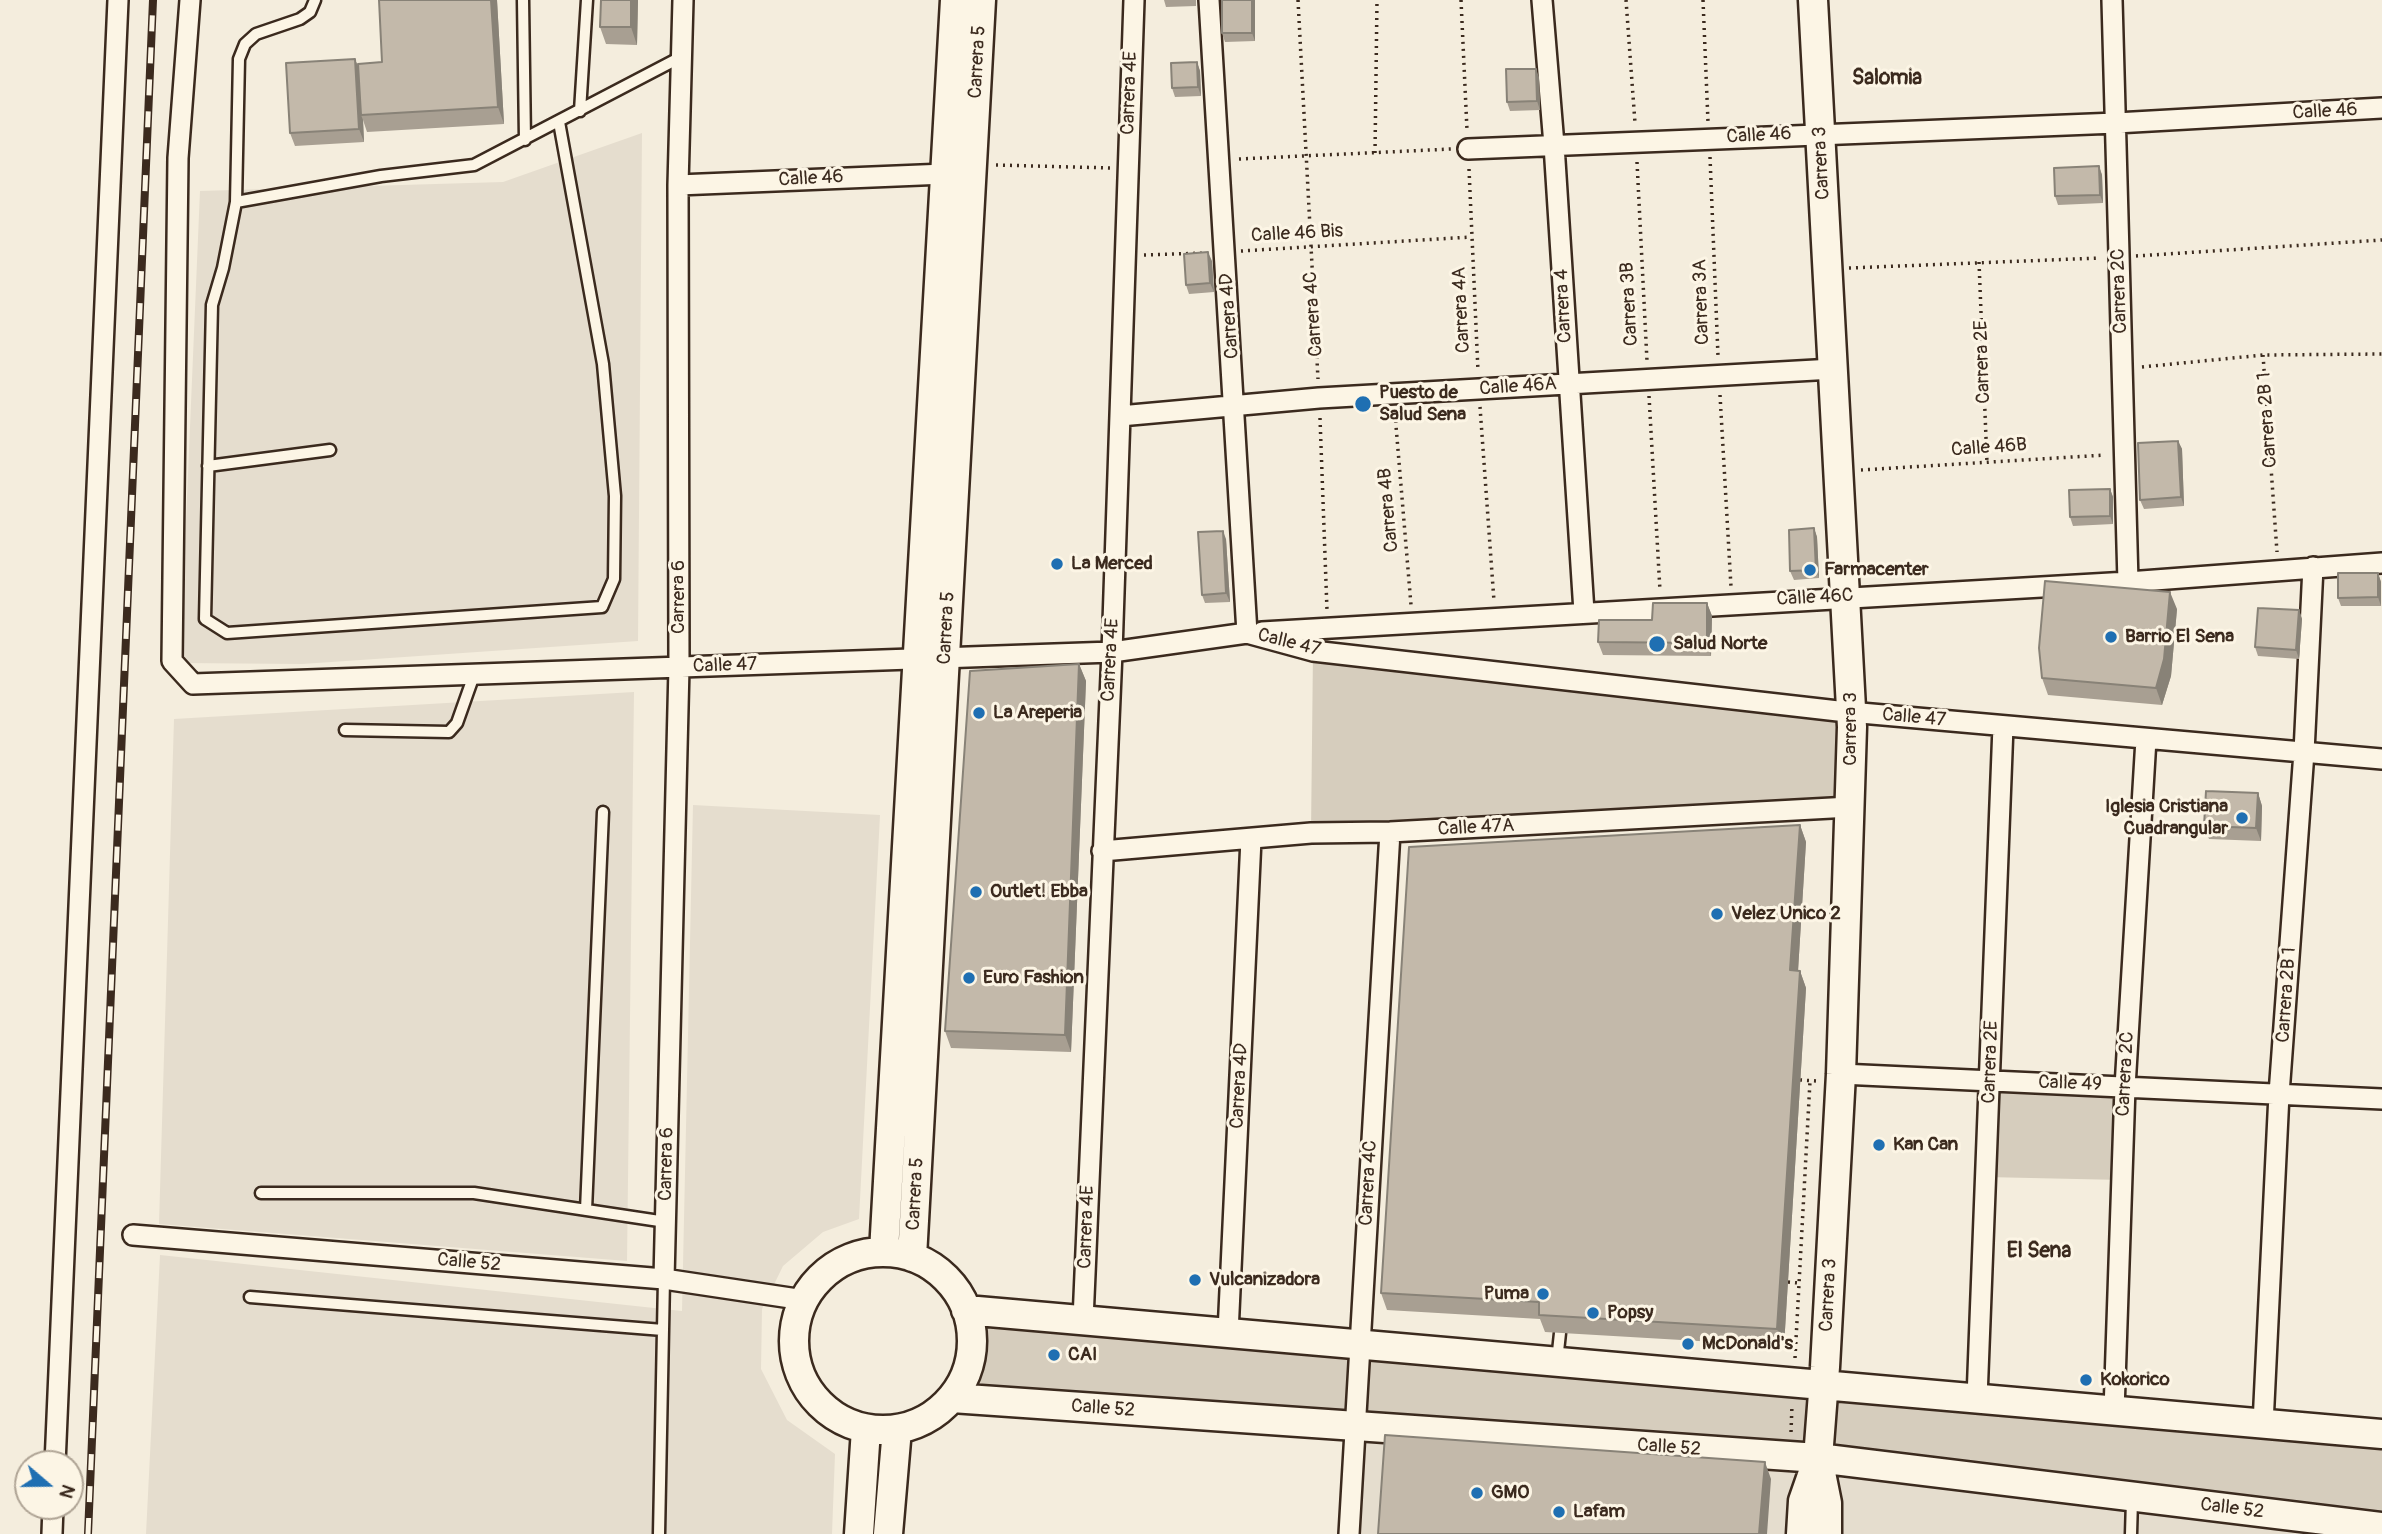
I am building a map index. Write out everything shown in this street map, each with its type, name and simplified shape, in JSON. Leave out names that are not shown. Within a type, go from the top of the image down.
[{"type":"main road","name":"Carrera 5","points":[[884,1252],[955,0]]},
{"type":"main road","name":"Carrera 5","points":[[912,1256],[981,0]]},
{"type":"main road","name":"Carrera 3","points":[[1801,1534],[1803,1501],[1818,1458],[1824,1385],[1841,1074],[1852,713],[1813,0]]},
{"type":"main road","points":[[884,1252],[912,1256],[945,1277],[966,1310],[971,1332],[971,1355],[964,1377],[952,1398],[918,1423],[897,1429],[866,1429],[832,1415],[818,1403],[799,1372],[794,1335],[804,1300],[815,1283],[837,1265],[864,1254],[884,1252]]},
{"type":"main road","points":[[966,1310],[2382,1434]]},
{"type":"main road","name":"Calle 52","points":[[952,1398],[1818,1458],[2382,1527]]},
{"type":"main road","points":[[859,1534],[866,1429]]},
{"type":"main road","points":[[888,1534],[897,1429]]},
{"type":"main road","name":"Carrera 3","points":[[1818,1458],[1827,1503],[1826,1534]]},
{"type":"street","points":[[56,1450],[118,0]]},
{"type":"street","name":"Calle 47","points":[[190,0],[178,158],[172,661],[194,684],[1112,652],[1247,633],[1313,651],[1852,713],[2382,759]]},
{"type":"street","name":"Carrera 6","points":[[664,1279],[679,667],[678,185],[683,0]]},
{"type":"street","name":"Carrera 4E","points":[[1083,1320],[1112,652],[1133,0]]},
{"type":"street","name":"Carrera 4D","points":[[1209,0],[1236,404],[1247,633]]},
{"type":"street","name":"Carrera 4","points":[[1542,0],[1584,612]]},
{"type":"street","name":"Carrera 2C","points":[[2112,0],[2128,582]]},
{"type":"street","name":"Calle 46","points":[[1468,149],[1821,133],[2116,124],[2382,108]]},
{"type":"street","name":"Calle 46","points":[[678,185],[945,174]]},
{"type":"street","name":"Calle 46A","points":[[1120,416],[1320,398],[1833,369]]},
{"type":"street","name":"Calle 46C","points":[[1247,633],[1845,596],[2128,582],[2382,563]]},
{"type":"street","name":"Carrera 2B 1","points":[[2263,1424],[2279,1094],[2304,752],[2314,567]]},
{"type":"street","name":"Carrera 2E","points":[[1976,1398],[2003,726]]},
{"type":"street","name":"Carrera 2C","points":[[2114,1410],[2125,1087],[2146,738]]},
{"type":"street","name":"Calle 47A","points":[[1102,851],[1311,833],[1649,824],[1850,807]]},
{"type":"street","name":"Carrera 4C","points":[[1349,1534],[1390,832]]},
{"type":"street","name":"Carrera 4D","points":[[1228,1333],[1251,839]]},
{"type":"street","name":"Calle 49","points":[[1841,1074],[2382,1099]]},
{"type":"street","name":"Calle 52","points":[[133,1235],[664,1279],[804,1300]]},
{"type":"lane","points":[[315,0],[310,12],[300,19],[256,34],[245,44],[239,59],[236,202],[223,268],[212,305],[208,466],[205,619],[227,633],[602,607],[614,579],[615,496],[605,377],[559,122]]},
{"type":"lane","points":[[523,0],[525,139]]},
{"type":"lane","points":[[580,111],[587,0]]},
{"type":"lane","points":[[236,202],[381,176],[474,165],[681,57]]},
{"type":"lane","points":[[208,466],[330,450]]},
{"type":"lane","points":[[345,730],[449,732],[457,723],[474,675]]},
{"type":"lane","points":[[586,1210],[603,812]]},
{"type":"lane","points":[[261,1194],[474,1193],[666,1222]]},
{"type":"lane","points":[[659,1534],[664,1279]]},
{"type":"lane","points":[[250,1297],[663,1329]]},
{"type":"lane","points":[[1557,1361],[1560,1333]]},
{"type":"lane","points":[[2131,1534],[2132,1497]]},
{"type":"path","name":"Carrera 4C","points":[[1298,0],[1320,398],[1327,628]]},
{"type":"path","points":[[1375,153],[1377,0]]},
{"type":"path","name":"Carrera 4A","points":[[1461,0],[1479,389],[1496,618]]},
{"type":"path","name":"Carrera 3B","points":[[1626,0],[1661,608]]},
{"type":"path","name":"Carrera 3A","points":[[1703,0],[1732,603]]},
{"type":"path","points":[[1219,160],[1468,149]]},
{"type":"path","points":[[984,165],[1127,168]]},
{"type":"path","name":"Calle 46 Bis","points":[[1124,256],[1472,237]]},
{"type":"path","name":"Carrera 2E","points":[[1979,261],[1987,463]]},
{"type":"path","points":[[2123,369],[2263,355],[2382,354]]},
{"type":"path","name":"Carrera 2B 1","points":[[2263,355],[2278,569]]},
{"type":"path","name":"Carrera 4B","points":[[1394,394],[1412,623]]},
{"type":"path","name":"Calle 46B","points":[[1854,471],[2125,454]]},
{"type":"path","points":[[1794,1365],[1810,1081]]},
{"type":"path","points":[[1788,1282],[1799,1283]]},
{"type":"shaded area","points":[[642,133],[638,641],[302,664],[180,663],[200,191],[503,182]]},
{"type":"shaded area","points":[[1313,651],[1852,713],[1850,806],[1311,833]]},
{"type":"shaded area","points":[[634,692],[627,1261],[159,1224],[174,719]]},
{"type":"shaded area","points":[[693,805],[880,815],[859,1219],[823,1232],[783,1266],[762,1309],[761,1369],[787,1420],[835,1454],[832,1534],[146,1534],[160,1255],[682,1311]]},
{"type":"shaded area","points":[[1990,1081],[2125,1087],[2122,1180],[1986,1177]]},
{"type":"shaded area","points":[[966,1310],[2382,1434],[2382,1527],[1818,1458],[952,1398],[964,1377],[971,1355],[971,1332]]},
{"type":"shaded area","points":[[1355,1428],[1476,1434],[2382,1534],[1349,1534]]},
{"type":"building","points":[[379,0],[491,0],[498,107],[361,115],[358,64],[382,62]]},
{"type":"building","points":[[601,0],[631,0],[631,27],[600,27]]},
{"type":"building","points":[[1222,0],[1252,0],[1252,33],[1222,33]]},
{"type":"building","points":[[355,59],[359,129],[290,133],[286,63]]},
{"type":"building","points":[[1197,62],[1198,87],[1172,88],[1171,63]]},
{"type":"building","points":[[1506,69],[1536,69],[1537,101],[1507,102]]},
{"type":"building","points":[[2099,166],[2100,195],[2055,196],[2054,168]]},
{"type":"building","points":[[1208,252],[1210,283],[1186,285],[1184,254]]},
{"type":"building","points":[[2178,441],[2181,497],[2140,500],[2138,443]]},
{"type":"building","points":[[2110,489],[2110,516],[2070,517],[2069,490]]},
{"type":"building","points":[[1814,528],[1816,570],[1790,571],[1789,530]]},
{"type":"building","points":[[1223,531],[1226,593],[1202,595],[1198,532]]},
{"type":"building","points":[[2338,573],[2378,573],[2378,597],[2338,598]]},
{"type":"building","name":"Barrio El Sena","points":[[2045,581],[2170,592],[2164,659],[2156,688],[2042,678],[2039,648]]},
{"type":"building","points":[[1653,603],[1707,603],[1707,643],[1598,642],[1599,620],[1652,620]]},
{"type":"building","points":[[2258,608],[2299,610],[2296,650],[2255,647]]},
{"type":"building","points":[[1079,664],[1065,1035],[945,1031],[970,671]]},
{"type":"building","points":[[2206,791],[2258,793],[2256,828],[2204,826]]},
{"type":"building","points":[[1800,825],[1790,970],[1800,971],[1777,1329],[1539,1315],[1539,1302],[1381,1293],[1409,847]]},
{"type":"building","points":[[1385,1435],[1765,1462],[1759,1534],[1378,1534]]},
{"type":"railway","points":[[88,1534],[153,0]]},
{"type":"place","name":"Puesto de Salud Sena","points":[[1363,404]]},
{"type":"place","name":"La Merced","points":[[1057,564]]},
{"type":"place","name":"Farmacenter","points":[[1810,570]]},
{"type":"place","name":"Barrio El Sena","points":[[2111,637]]},
{"type":"place","name":"Salud Norte","points":[[1657,644]]},
{"type":"place","name":"La Areperia","points":[[979,713]]},
{"type":"place","name":"Iglesia Cristiana Cuadrangular","points":[[2242,818]]},
{"type":"place","name":"Outlet! Ebba","points":[[976,892]]},
{"type":"place","name":"Velez Unico 2","points":[[1717,914]]},
{"type":"place","name":"Euro Fashion","points":[[969,978]]},
{"type":"place","name":"Kan Can","points":[[1879,1145]]},
{"type":"place","name":"Vulcanizadora","points":[[1195,1280]]},
{"type":"place","name":"Puma","points":[[1543,1294]]},
{"type":"place","name":"Popsy","points":[[1593,1313]]},
{"type":"place","name":"McDonald's","points":[[1688,1344]]},
{"type":"place","name":"CAI","points":[[1054,1355]]},
{"type":"place","name":"Kokorico","points":[[2086,1380]]},
{"type":"place","name":"GMO","points":[[1477,1493]]},
{"type":"place","name":"Lafam","points":[[1559,1512]]},
{"type":"district","name":"Salomia","points":[[1887,79]]},
{"type":"district","name":"El Sena","points":[[2039,1252]]}]
